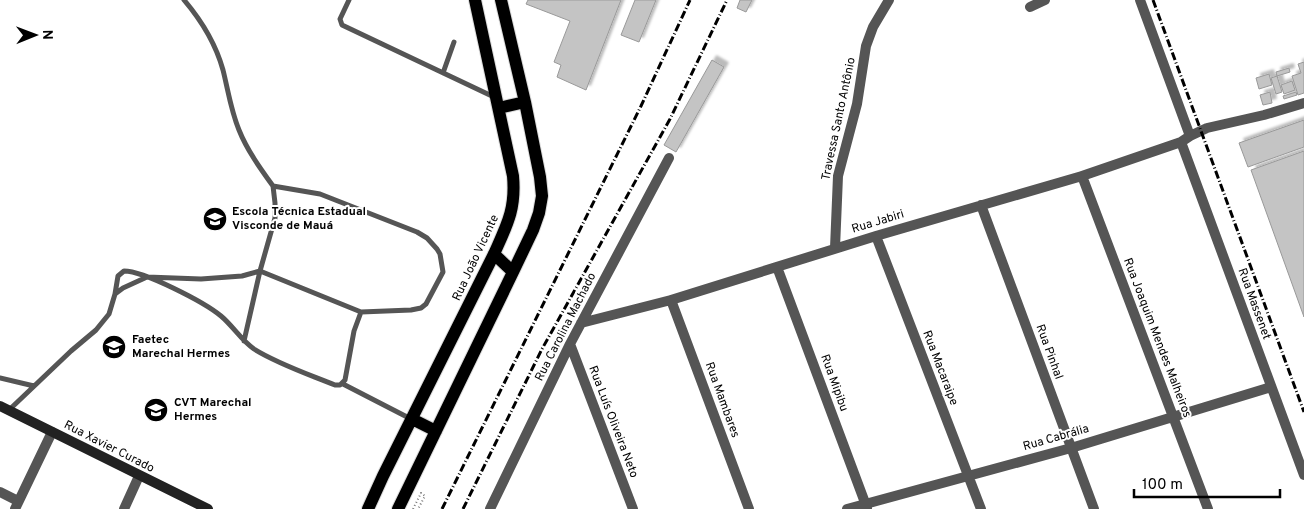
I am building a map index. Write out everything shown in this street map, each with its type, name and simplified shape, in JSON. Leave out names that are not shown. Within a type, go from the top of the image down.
[{"type":"main road","name":"Rua João Vicente","points":[[368,509],[382,476],[494,254],[510,218],[514,190],[498,103],[475,0]]},
{"type":"main road","points":[[398,509],[534,230],[539,213],[542,196],[540,177],[501,0]]},
{"type":"main road","points":[[498,103],[525,102]]},
{"type":"main road","points":[[494,254],[513,272]]},
{"type":"main road","name":"Rua Xavier Curado","points":[[4,408],[208,509]]},
{"type":"main road","points":[[412,419],[436,431]]},
{"type":"street","name":"Travessa Santo Antônio","points":[[836,248],[838,176],[857,104],[866,46],[873,27],[889,0]]},
{"type":"street","points":[[1030,7],[1045,0]]},
{"type":"street","points":[[1140,0],[1190,136]]},
{"type":"street","name":"Rua Jabiri","points":[[581,323],[671,300],[836,248],[1082,176],[1181,142],[1208,128],[1264,115],[1304,103]]},
{"type":"street","name":"Rua Massenet","points":[[1181,142],[1304,475]]},
{"type":"street","name":"Rua Carolina Machado","points":[[490,509],[570,344],[669,158]]},
{"type":"street","name":"Rua Joaquim Mendes Malheiros","points":[[1082,176],[1208,509]]},
{"type":"street","name":"Rua Pinhal","points":[[981,205],[1094,509]]},
{"type":"street","name":"Rua Macaraipe","points":[[876,236],[980,509]]},
{"type":"street","name":"Rua Mipibu","points":[[777,267],[866,506]]},
{"type":"street","name":"Rua Mambares","points":[[671,300],[749,509]]},
{"type":"street","name":"Rua Luís Oliveira Neto","points":[[570,344],[633,509]]},
{"type":"street","name":"Rua Cabrália","points":[[847,509],[866,506],[1071,448],[1271,387]]},
{"type":"street","points":[[0,492],[16,505],[52,432]]},
{"type":"street","points":[[124,509],[139,476]]},
{"type":"lane","points":[[184,0],[210,38],[222,69],[239,131],[257,164],[273,186],[276,203],[275,218],[244,340]]},
{"type":"lane","points":[[349,0],[340,18],[342,25],[443,73],[498,103]]},
{"type":"lane","points":[[443,73],[454,42]]},
{"type":"lane","points":[[114,294],[147,277],[201,278],[242,276],[260,271],[361,312],[411,310],[424,306],[443,272],[440,254],[427,238],[359,208],[320,194],[273,186]]},
{"type":"lane","points":[[4,408],[34,386],[106,319],[117,278],[124,271],[138,273],[180,292],[222,316],[244,340],[264,355],[335,385],[343,384],[412,419]]},
{"type":"lane","points":[[343,384],[354,331],[361,312]]},
{"type":"lane","points":[[0,378],[34,386]]},
{"type":"path","points":[[413,509],[421,493],[424,496],[418,509]]},
{"type":"building","points":[[528,0],[621,0],[586,90],[557,77],[561,65],[554,62],[570,21],[526,4]]},
{"type":"building","points":[[635,0],[656,0],[639,42],[621,35]]},
{"type":"building","points":[[740,0],[752,0],[746,12],[737,8]]},
{"type":"building","points":[[712,60],[724,67],[676,152],[664,145]]},
{"type":"building","points":[[1304,62],[1304,93],[1298,95],[1292,76],[1301,73],[1298,64]]},
{"type":"building","points":[[1289,68],[1290,72],[1277,76],[1276,72]]},
{"type":"building","points":[[1269,74],[1272,85],[1259,89],[1256,78]]},
{"type":"building","points":[[1277,76],[1282,92],[1276,94],[1271,78]]},
{"type":"building","points":[[1292,81],[1295,90],[1284,94],[1281,85]]},
{"type":"building","points":[[1270,92],[1272,103],[1263,105],[1260,95]]},
{"type":"building","points":[[1296,92],[1297,95],[1284,99],[1283,96]]},
{"type":"building","points":[[1304,120],[1304,147],[1248,167],[1239,143]]},
{"type":"building","points":[[1304,151],[1304,317],[1251,170]]},
{"type":"railway","points":[[442,509],[641,106],[690,0]]},
{"type":"railway","points":[[463,509],[542,349],[670,119],[727,0]]},
{"type":"railway","points":[[1153,0],[1304,412]]},
{"type":"place","name":"Escola Técnica Estadual Visconde de Mauá","points":[[215,219]]},
{"type":"place","name":"Faetec Marechal Hermes","points":[[114,347]]},
{"type":"place","name":"CVT Marechal Hermes","points":[[156,410]]}]
